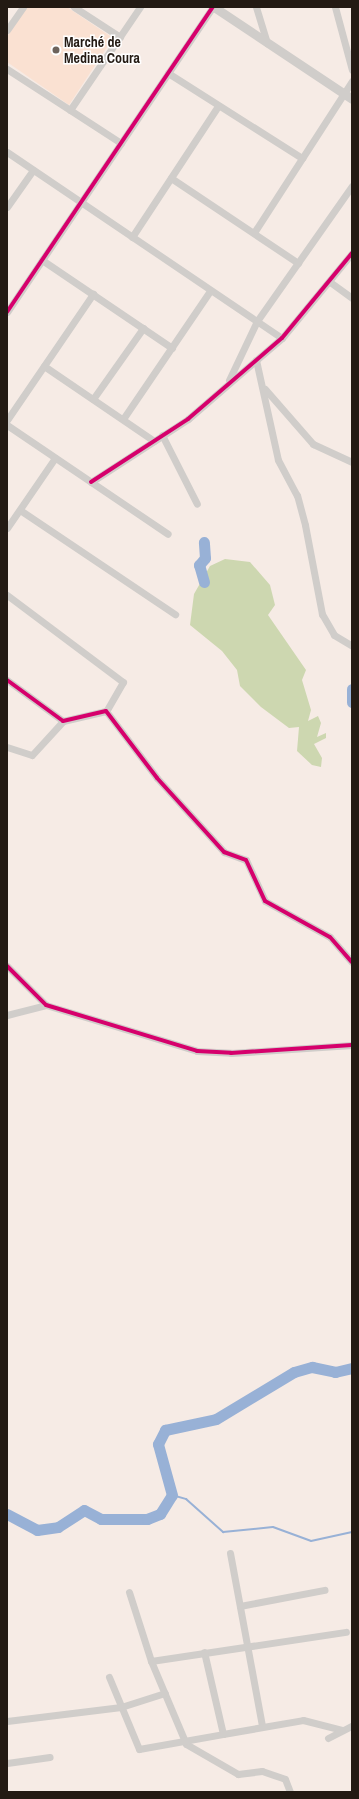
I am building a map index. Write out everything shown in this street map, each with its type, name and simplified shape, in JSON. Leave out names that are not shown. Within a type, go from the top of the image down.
[{"type":"street","points":[[7,30],[23,7]]},
{"type":"street","points":[[74,7],[120,37]]},
{"type":"street","points":[[70,110],[140,7]]},
{"type":"street","points":[[7,312],[213,7],[348,96]]},
{"type":"street","points":[[256,7],[267,43]]},
{"type":"street","points":[[335,7],[352,70]]},
{"type":"street","points":[[7,69],[121,143]]},
{"type":"street","points":[[168,73],[302,158]]},
{"type":"street","points":[[255,231],[302,158],[348,96],[352,81]]},
{"type":"street","points":[[132,237],[218,106]]},
{"type":"street","points":[[7,152],[210,291],[282,338]]},
{"type":"street","points":[[7,207],[33,170]]},
{"type":"street","points":[[171,178],[255,231],[298,263]]},
{"type":"street","points":[[228,383],[257,321],[351,191]]},
{"type":"street","points":[[91,482],[188,419],[282,338],[330,282],[352,253]]},
{"type":"street","points":[[42,260],[172,348]]},
{"type":"street","points":[[330,282],[352,298]]},
{"type":"street","points":[[123,419],[210,291]]},
{"type":"street","points":[[7,420],[93,294]]},
{"type":"street","points":[[93,399],[143,328]]},
{"type":"street","points":[[256,360],[265,390],[278,460],[296,495],[305,525],[322,614],[334,635],[352,646]]},
{"type":"street","points":[[44,366],[154,441]]},
{"type":"street","points":[[265,390],[313,444],[352,462]]},
{"type":"street","points":[[7,426],[168,534]]},
{"type":"street","points":[[162,435],[196,504]]},
{"type":"street","points":[[7,528],[55,458]]},
{"type":"street","points":[[20,510],[175,614]]},
{"type":"street","points":[[7,595],[123,682],[106,711],[63,721],[32,755],[7,747]]},
{"type":"street","points":[[7,680],[63,721]]},
{"type":"street","points":[[106,711],[157,778],[224,852],[246,860],[265,901],[330,937],[352,962]]},
{"type":"street","points":[[7,966],[46,1004],[197,1051],[231,1053],[352,1045]]},
{"type":"street","points":[[7,1015],[46,1004]]},
{"type":"street","points":[[230,1552],[262,1725]]},
{"type":"street","points":[[240,1606],[324,1590]]},
{"type":"street","points":[[129,1592],[151,1661],[186,1744],[238,1774],[262,1771],[285,1779],[290,1792]]},
{"type":"street","points":[[151,1661],[247,1645],[346,1632]]},
{"type":"street","points":[[204,1652],[223,1734]]},
{"type":"street","points":[[108,1677],[120,1707],[140,1749],[186,1744],[262,1725],[303,1720],[342,1730]]},
{"type":"street","points":[[7,1721],[120,1707],[165,1693]]},
{"type":"street","points":[[328,1738],[352,1726]]},
{"type":"street","points":[[7,1763],[50,1757]]},
{"type":"shaded area","name":"Marché de Medina Coura","points":[[27,7],[67,7],[113,38],[69,105],[7,62],[7,37]]},
{"type":"green space","points":[[225,559],[250,562],[270,585],[275,605],[268,615],[306,670],[302,680],[311,710],[308,721],[318,716],[321,723],[317,737],[326,733],[326,738],[314,744],[322,758],[321,767],[312,765],[297,751],[299,727],[289,728],[261,707],[240,686],[237,670],[222,651],[190,625],[194,594],[210,566]]},
{"type":"waterway","points":[[204,542],[205,558],[199,565],[204,582]]},
{"type":"waterway","points":[[352,689],[352,702]]},
{"type":"waterway","points":[[7,1514],[37,1530],[58,1527],[84,1510],[101,1519],[147,1519],[160,1514],[172,1495],[158,1444],[165,1430],[216,1419],[294,1372],[312,1367],[335,1372],[352,1368]]},
{"type":"waterway","points":[[172,1495],[186,1499],[223,1532],[273,1527],[311,1541],[352,1532]]},
{"type":"cycle path","points":[[7,312],[213,7]]},
{"type":"cycle path","points":[[91,482],[188,419],[282,338],[352,253]]},
{"type":"cycle path","points":[[7,680],[63,721],[106,711],[157,778],[224,852],[246,860],[265,901],[330,937],[352,962]]},
{"type":"cycle path","points":[[7,966],[46,1005],[197,1051],[231,1053],[352,1045]]},
{"type":"place","name":"Marché de Medina Coura","points":[[56,50]]}]
